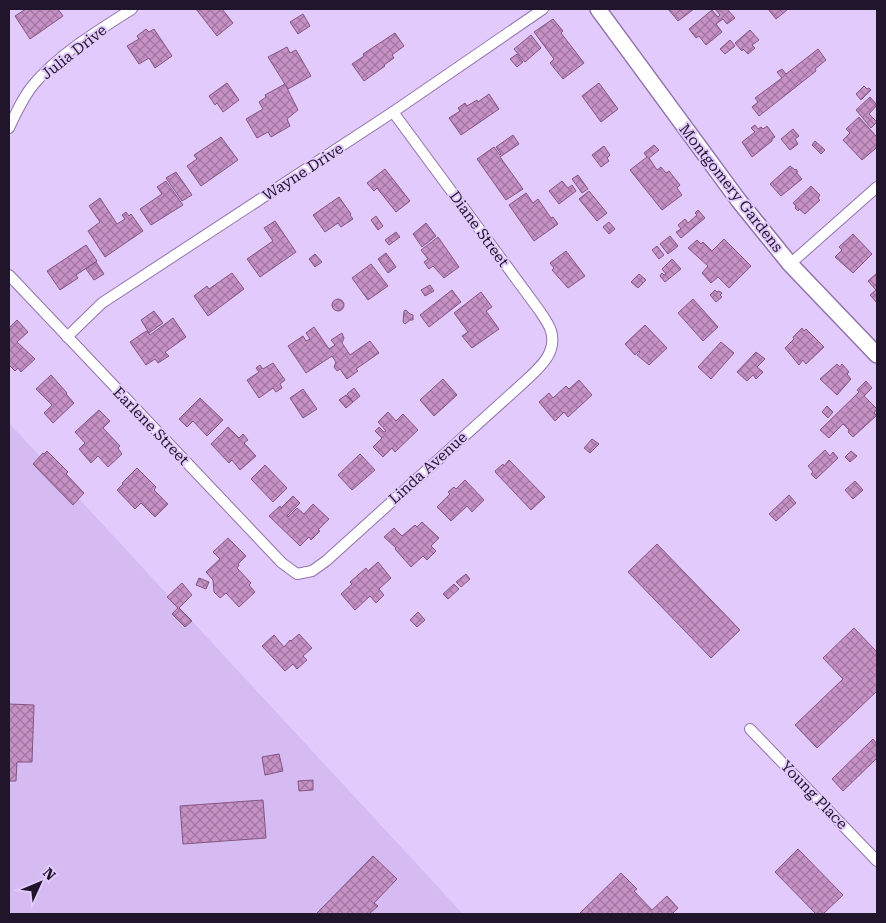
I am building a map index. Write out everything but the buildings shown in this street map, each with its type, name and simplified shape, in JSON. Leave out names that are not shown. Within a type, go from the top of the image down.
[{"type":"street","name":"Julia Drive","points":[[9,128],[33,85],[53,65],[77,45],[132,9]]},
{"type":"street","name":"Wayne Drive","points":[[67,337],[102,303],[393,112],[543,9]]},
{"type":"street","name":"Montgomery Gardens","points":[[598,9],[733,194],[790,264],[877,355]]},
{"type":"street","name":"Diane Street","points":[[393,112],[539,310],[551,331],[552,351]]},
{"type":"street","points":[[790,264],[877,187]]},
{"type":"street","name":"Earlene Street","points":[[9,275],[282,563],[297,574]]},
{"type":"street","name":"Linda Avenue","points":[[297,574],[312,570],[326,561],[541,367],[552,351]]},
{"type":"street","name":"Young Place","points":[[750,729],[877,862]]},
{"type":"shaded area","points":[[9,423],[463,914],[9,914]]}]
